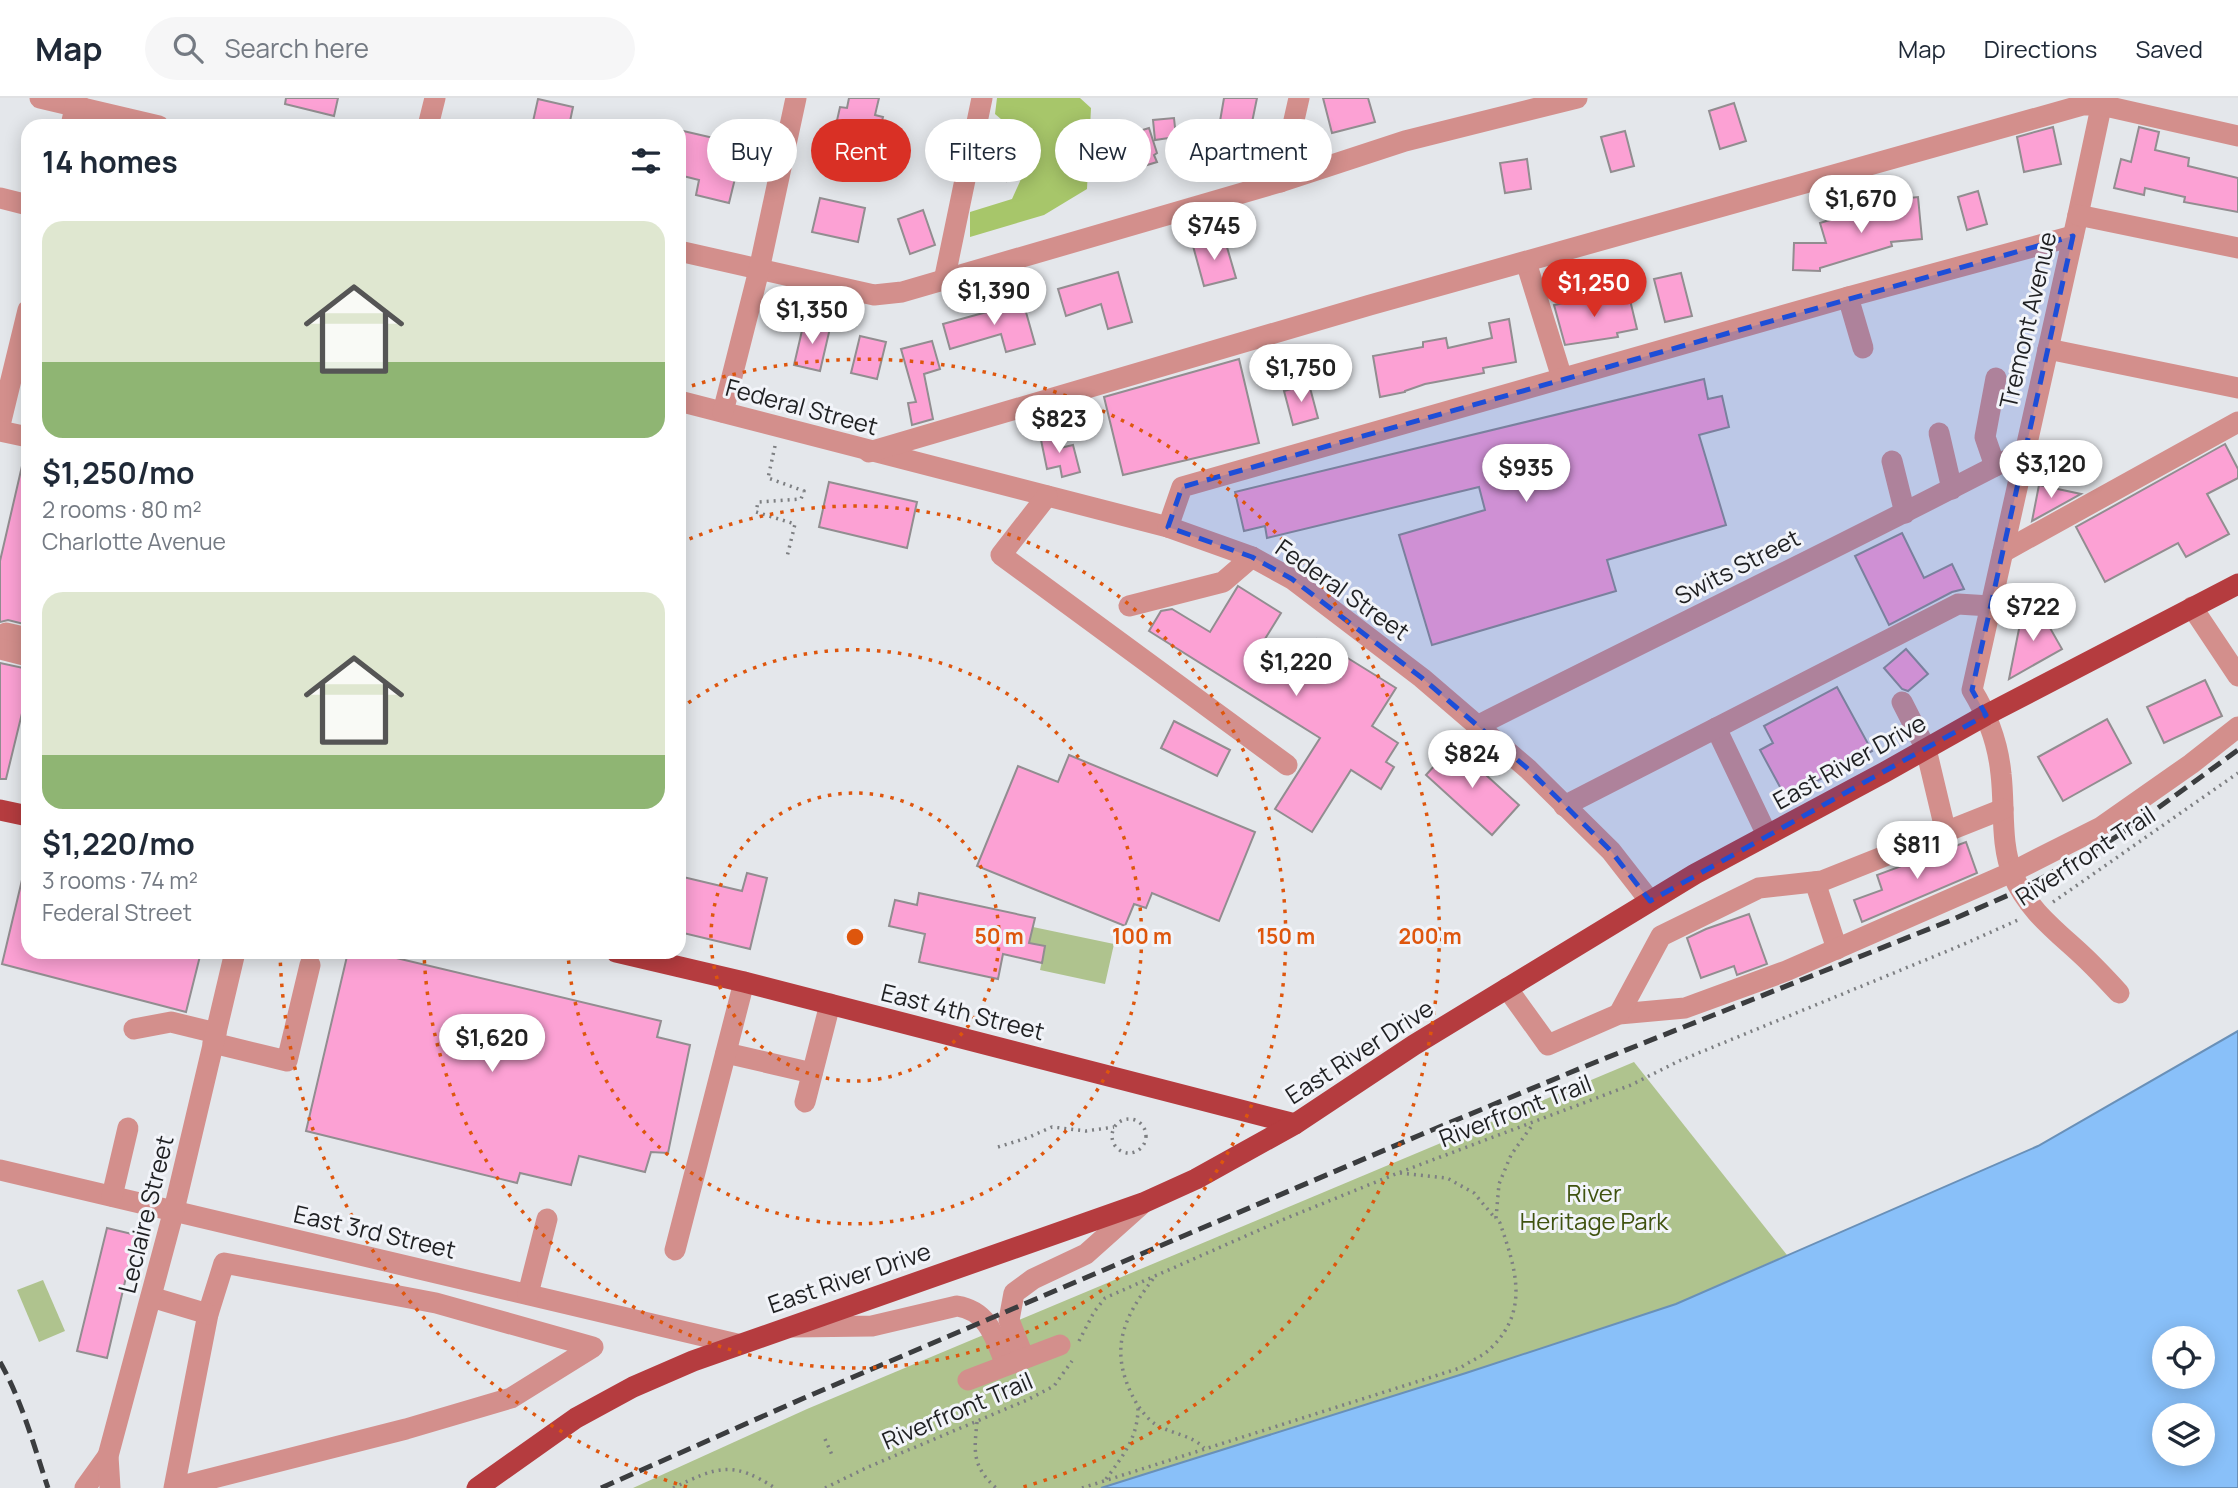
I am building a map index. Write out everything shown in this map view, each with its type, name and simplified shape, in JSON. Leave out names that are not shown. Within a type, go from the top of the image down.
[{"type":"main road","name":"East River Drive","points":[[477,1488],[576,1418],[633,1387],[737,1344],[1143,1203],[1196,1179],[1295,1124],[1414,1045],[1650,901],[1986,715],[2238,584]]},
{"type":"main road","points":[[0,810],[21,814]]},
{"type":"main road","name":"East 4th Street","points":[[646,959],[1295,1124]]},
{"type":"street","points":[[40,98],[75,110],[122,119]]},
{"type":"street","points":[[430,119],[435,98]]},
{"type":"street","points":[[944,281],[982,98]]},
{"type":"street","points":[[1294,119],[1299,98]]},
{"type":"street","points":[[1332,165],[1405,141],[1577,98]]},
{"type":"street","points":[[723,412],[759,270],[792,99]]},
{"type":"street","points":[[869,452],[1370,305],[2083,105],[2102,102],[2238,136]]},
{"type":"street","name":"Tremont Avenue","points":[[2011,872],[1998,754],[1986,715],[1972,690],[2102,102]]},
{"type":"street","points":[[686,252],[874,295],[902,292],[1280,182]]},
{"type":"street","points":[[0,198],[21,203]]},
{"type":"street","points":[[1168,527],[1182,488],[1848,297],[2076,225],[2238,248]]},
{"type":"street","points":[[1526,262],[1562,378]]},
{"type":"street","points":[[1848,297],[1863,348]]},
{"type":"street","points":[[0,425],[21,339]]},
{"type":"street","points":[[2048,349],[2238,388]]},
{"type":"street","points":[[1995,466],[1985,436],[1996,378]]},
{"type":"street","name":"Federal Street","points":[[686,403],[1168,527],[1252,557],[1292,579],[1422,678],[1528,769],[1611,851],[1650,901]]},
{"type":"street","points":[[2003,552],[2238,422]]},
{"type":"street","points":[[0,431],[21,436]]},
{"type":"street","points":[[1939,433],[1952,489]]},
{"type":"street","name":"Swits Street","points":[[1477,726],[2007,460],[2022,460]]},
{"type":"street","points":[[1892,461],[1905,513]]},
{"type":"street","points":[[1047,496],[1001,555],[1287,765]]},
{"type":"street","points":[[1129,606],[1223,582],[1252,557]]},
{"type":"street","points":[[1564,806],[1958,604],[1990,606]]},
{"type":"street","points":[[2192,607],[2238,676]]},
{"type":"street","points":[[3,641],[21,639]]},
{"type":"street","points":[[3,641],[21,652]]},
{"type":"street","points":[[1902,702],[1926,749],[1946,833]]},
{"type":"street","points":[[1507,988],[1548,1045],[1619,1014],[1685,1008],[1837,949],[2011,872],[2101,827],[2192,764],[2238,727]]},
{"type":"street","points":[[1716,728],[1768,835]]},
{"type":"street","points":[[1619,1014],[1661,936],[1759,888],[1822,881],[2003,810]]},
{"type":"street","points":[[2011,872],[2035,912],[2085,957],[2119,993]]},
{"type":"street","points":[[1815,882],[1837,949]]},
{"type":"street","name":"Leclaire Street","points":[[110,1488],[108,1456],[174,1210],[233,959]]},
{"type":"street","points":[[134,1029],[171,1022],[287,1061],[310,965]]},
{"type":"street","points":[[675,1250],[744,982]]},
{"type":"street","points":[[805,1102],[830,1004]]},
{"type":"street","points":[[726,1053],[812,1073]]},
{"type":"street","points":[[112,1196],[128,1128]]},
{"type":"street","name":"East 3rd Street","points":[[0,1170],[737,1344]]},
{"type":"street","points":[[1015,1362],[1009,1320],[1014,1293],[1033,1279],[1086,1254],[1143,1203]]},
{"type":"street","points":[[528,1294],[547,1219]]},
{"type":"street","points":[[224,1263],[436,1303],[593,1347],[511,1398],[407,1429],[174,1488],[208,1314],[224,1263]]},
{"type":"street","points":[[436,1303],[443,1274]]},
{"type":"street","points":[[151,1297],[208,1314]]},
{"type":"street","points":[[784,1328],[873,1326],[957,1306],[971,1308],[990,1326],[1015,1362]]},
{"type":"street","points":[[968,1380],[1015,1362],[1071,1347]]},
{"type":"street","points":[[85,1488],[108,1456]]},
{"type":"path","points":[[780,427],[768,478],[804,491],[801,499],[758,502],[756,512],[795,524],[787,557]]},
{"type":"path","name":"Riverfront Trail","points":[[825,1488],[1027,1401],[1054,1386],[1070,1365],[1071,1347],[1105,1298],[1282,1220],[1398,1173],[1631,1085],[1679,1061],[1950,950],[2035,912],[2068,893],[2238,773]]},
{"type":"path","points":[[998,1147],[1052,1127],[1086,1132],[1114,1127],[1122,1120],[1133,1119],[1142,1125],[1146,1135],[1144,1145],[1130,1154],[1120,1151],[1111,1137],[1114,1127]]},
{"type":"path","points":[[1496,1218],[1499,1184],[1511,1155],[1534,1122]]},
{"type":"path","points":[[1082,1488],[1460,1368],[1491,1349],[1506,1329],[1517,1298],[1515,1267],[1500,1223],[1474,1193],[1447,1178],[1398,1173]]},
{"type":"path","points":[[1154,1278],[1135,1303],[1121,1343],[1120,1365],[1138,1407],[1155,1424],[1199,1442],[1205,1448]]},
{"type":"path","points":[[1105,1481],[1134,1438],[1138,1407]]},
{"type":"path","points":[[977,1422],[974,1450],[977,1465],[996,1488]]},
{"type":"path","points":[[825,1439],[832,1455]]},
{"type":"path","points":[[673,1488],[708,1471],[735,1469],[753,1474],[775,1488]]},
{"type":"highlighted area","points":[[2073,236],[1972,690],[1986,715],[1650,901],[1611,851],[1528,769],[1422,678],[1292,579],[1252,557],[1168,527],[1182,487]]},
{"type":"green space","points":[[997,98],[1080,98],[1091,108],[1090,119],[1055,119],[1055,182],[1087,182],[1087,189],[1044,215],[970,237],[970,212],[1012,199],[1020,182],[1041,182],[1041,119],[1001,119],[995,114]]},
{"type":"green space","points":[[1033,927],[1114,944],[1105,984],[1040,970],[1045,946],[1029,943]]},
{"type":"green space","name":"River Heritage Park","points":[[1634,1062],[1787,1255],[1676,1304],[1101,1488],[633,1488],[807,1409]]},
{"type":"green space","points":[[43,1280],[65,1331],[39,1342],[17,1290]]},
{"type":"water","points":[[2238,1031],[2238,1488],[1101,1488],[1676,1304],[2038,1146]]},
{"type":"building","points":[[286,98],[338,98],[334,116],[285,104]]},
{"type":"building","points":[[849,98],[879,98],[875,115],[882,119],[837,119],[840,107],[847,108]]},
{"type":"building","points":[[1224,98],[1257,98],[1253,119],[1220,119]]},
{"type":"building","points":[[1323,98],[1368,98],[1375,122],[1332,133],[1332,119],[1328,119]]},
{"type":"building","points":[[538,99],[573,107],[570,119],[534,119]]},
{"type":"building","points":[[1734,103],[1746,141],[1720,149],[1709,111]]},
{"type":"building","points":[[1174,118],[1165,119],[1165,139],[1155,140],[1153,120]]},
{"type":"building","points":[[2053,127],[2061,164],[2024,172],[2017,137]]},
{"type":"building","points":[[2139,127],[2159,132],[2155,150],[2189,158],[2188,166],[2238,178],[2238,212],[2184,202],[2185,197],[2145,188],[2144,195],[2114,188],[2121,159],[2131,162]]},
{"type":"building","points":[[1625,131],[1634,166],[1611,172],[1601,137]]},
{"type":"building","points":[[686,132],[707,136],[707,182],[734,182],[729,203],[696,195],[699,180],[686,177]]},
{"type":"building","points":[[1151,134],[1157,153],[1154,155],[1157,162],[1151,164]]},
{"type":"building","points":[[1527,159],[1531,189],[1505,193],[1500,163]]},
{"type":"building","points":[[1978,191],[1987,224],[1967,230],[1958,197]]},
{"type":"building","points":[[1918,197],[1922,239],[1891,242],[1892,246],[1820,268],[1820,271],[1793,270],[1794,243],[1826,243],[1820,223],[1846,215],[1847,219],[1892,207],[1891,200]]},
{"type":"building","points":[[820,198],[865,208],[858,242],[812,232]]},
{"type":"building","points":[[923,210],[935,245],[910,254],[898,219]]},
{"type":"building","points":[[1224,237],[1236,278],[1204,286],[1193,246]]},
{"type":"building","points":[[1118,272],[1132,322],[1108,329],[1101,304],[1066,316],[1058,289]]},
{"type":"building","points":[[1681,273],[1692,316],[1665,322],[1654,279]]},
{"type":"building","points":[[1612,294],[1614,303],[1630,300],[1637,329],[1617,333],[1618,337],[1565,345],[1554,305]]},
{"type":"building","points":[[1022,298],[1035,344],[1006,352],[1001,334],[950,349],[943,324],[994,310],[993,306]]},
{"type":"building","points":[[1509,319],[1516,362],[1483,368],[1484,373],[1425,384],[1405,392],[1380,397],[1373,356],[1423,347],[1423,342],[1446,338],[1448,348],[1492,338],[1489,323]]},
{"type":"building","points":[[804,322],[830,328],[820,371],[794,365]]},
{"type":"building","points":[[860,336],[886,342],[877,379],[851,373]]},
{"type":"building","points":[[932,341],[940,369],[924,374],[933,419],[912,425],[908,403],[916,402],[901,349]]},
{"type":"building","points":[[1239,359],[1259,443],[1123,475],[1104,397]]},
{"type":"building","points":[[1704,379],[1708,399],[1722,396],[1729,427],[1699,435],[1726,525],[1607,560],[1616,591],[1432,645],[1399,535],[1485,510],[1479,487],[1267,538],[1265,526],[1244,531],[1235,492]]},
{"type":"building","points":[[1309,384],[1318,418],[1293,425],[1284,391]]},
{"type":"building","points":[[1057,433],[1060,448],[1073,445],[1080,472],[1062,477],[1060,466],[1047,469],[1040,435]]},
{"type":"building","points":[[2225,444],[2238,469],[2238,478],[2207,494],[2229,534],[2186,557],[2178,543],[2105,582],[2076,527]]},
{"type":"building","points":[[21,470],[21,623],[8,620],[0,622],[0,561]]},
{"type":"building","points":[[829,482],[917,502],[907,548],[819,527]]},
{"type":"building","points":[[2039,485],[2081,494],[2032,521]]},
{"type":"building","points":[[1902,533],[1924,578],[1952,564],[1964,589],[1952,592],[1889,625],[1855,556]]},
{"type":"building","points":[[1238,586],[1281,613],[1260,647],[1297,670],[1317,639],[1396,688],[1372,726],[1398,743],[1386,762],[1394,767],[1381,789],[1351,770],[1312,832],[1275,809],[1320,738],[1149,631],[1161,611],[1172,609],[1210,632]]},
{"type":"building","points":[[2023,609],[2029,619],[2041,612],[2062,649],[2009,679]]},
{"type":"building","points":[[1906,649],[1928,674],[1908,691],[1902,689],[1884,668]]},
{"type":"building","points":[[0,663],[21,668],[21,717],[6,779],[0,779]]},
{"type":"building","points":[[2205,680],[2222,716],[2164,743],[2147,707]]},
{"type":"building","points":[[1837,687],[1872,751],[1786,798],[1760,750],[1773,743],[1764,726]]},
{"type":"building","points":[[2107,719],[2131,763],[2063,801],[2038,757]]},
{"type":"building","points":[[1174,721],[1230,750],[1217,776],[1161,748]]},
{"type":"building","points":[[1453,745],[1519,805],[1492,835],[1426,775]]},
{"type":"building","points":[[1069,755],[1255,832],[1219,921],[1152,893],[1146,908],[1134,904],[1125,926],[977,866],[1018,766],[1058,782]]},
{"type":"building","points":[[1966,842],[1977,873],[1862,922],[1854,900],[1882,890],[1877,875]]},
{"type":"building","points":[[747,873],[767,878],[750,949],[686,934],[686,878],[742,891]]},
{"type":"building","points":[[21,884],[21,959],[199,959],[186,1012],[2,964]]},
{"type":"building","points":[[919,893],[1035,918],[1029,943],[1045,946],[1042,963],[1003,954],[998,979],[919,962],[925,934],[889,926],[895,900],[917,905]]},
{"type":"building","points":[[1749,914],[1767,964],[1737,975],[1734,966],[1701,978],[1687,938]]},
{"type":"building","points":[[346,959],[400,959],[661,1021],[657,1037],[690,1045],[668,1153],[651,1152],[645,1172],[579,1156],[571,1185],[520,1173],[517,1183],[306,1131]]},
{"type":"building","points":[[107,1228],[136,1235],[107,1358],[77,1351]]},
{"type":"railway","points":[[601,1488],[804,1398],[1420,1135],[2020,890],[2108,842],[2238,750]]},
{"type":"railway","points":[[0,1362],[21,1408],[48,1488]]}]
